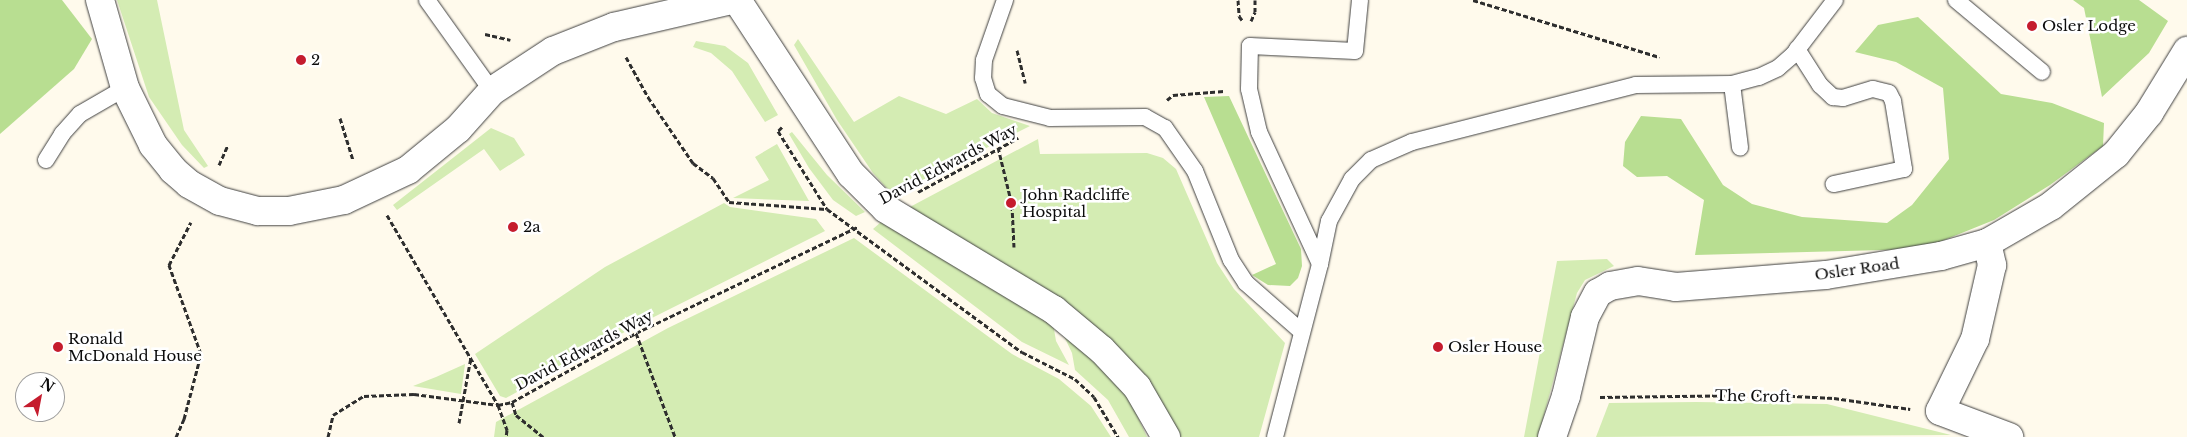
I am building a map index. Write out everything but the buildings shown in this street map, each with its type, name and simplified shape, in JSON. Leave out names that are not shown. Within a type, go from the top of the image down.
[{"type":"street","points":[[100,0],[125,88],[153,145],[173,170],[205,193],[258,211],[288,211],[344,200],[372,189],[428,156],[492,91],[554,51],[614,27],[680,7],[731,0]]},
{"type":"street","points":[[738,0],[852,174],[886,209],[1054,310],[1102,350],[1137,387],[1166,437]]},
{"type":"street","name":"Osler Road","points":[[1552,437],[1566,396],[1590,304],[1598,293],[1610,286],[1638,281],[1676,287],[1826,275],[1941,256],[1987,243],[2051,206],[2116,154],[2150,113],[2187,51]]},
{"type":"street","points":[[1987,243],[1992,265],[1975,339],[1940,411],[2009,437]]},
{"type":"lane","points":[[427,0],[492,91]]},
{"type":"lane","points":[[1005,0],[984,60],[983,78],[988,94],[1003,106],[1050,118],[1145,117],[1165,128],[1181,147],[1195,171],[1231,260],[1246,282],[1302,332]]},
{"type":"lane","points":[[1320,264],[1259,132],[1249,89],[1250,46],[1355,51],[1360,0]]},
{"type":"lane","points":[[1275,437],[1320,264],[1329,221],[1352,179],[1371,160],[1389,150],[1488,121],[1636,85],[1732,84],[1778,68],[1797,49],[1836,0]]},
{"type":"lane","points":[[1956,0],[2042,72]]},
{"type":"lane","points":[[1797,49],[1820,85],[1833,97],[1843,98],[1873,89],[1889,93],[1893,101],[1904,169],[1834,184]]},
{"type":"lane","points":[[1732,84],[1740,147]]},
{"type":"lane","points":[[46,160],[62,134],[80,114],[125,88]]},
{"type":"path","points":[[1255,0],[1255,12]]},
{"type":"path","points":[[1473,0],[1695,67],[1700,84]]},
{"type":"path","points":[[614,27],[626,59],[648,97],[693,163],[713,178],[729,202],[827,210]]},
{"type":"path","points":[[1018,44],[1024,83],[1030,96],[1029,113]]},
{"type":"path","points":[[1145,117],[1173,95],[1249,89]]},
{"type":"path","points":[[340,118],[352,158],[471,356],[498,405],[507,430],[506,437]]},
{"type":"path","name":"David Edwards Way","points":[[328,437],[333,415],[364,396],[414,394],[498,405],[512,402],[636,333],[855,229],[886,209],[998,147],[1037,130],[1050,118]]},
{"type":"path","points":[[176,437],[184,418],[201,354],[169,265],[228,146]]},
{"type":"path","points":[[855,229],[1022,352],[1075,379],[1094,397],[1118,437]]},
{"type":"path","points":[[636,333],[675,437]]},
{"type":"path","points":[[459,423],[471,356]]},
{"type":"path","points":[[383,400],[384,395]]},
{"type":"path","name":"The Croft","points":[[1566,396],[1775,395],[1834,398],[1892,408],[1940,411]]},
{"type":"path","points":[[512,402],[516,415],[543,437]]},
{"type":"green space","points":[[0,0],[62,0],[92,39],[74,69],[0,134]]},
{"type":"green space","points":[[117,0],[157,0],[184,130],[208,166],[204,168],[182,145],[149,97]]},
{"type":"green space","points":[[2073,0],[2139,0],[2168,21],[2149,53],[2102,97],[2084,8]]},
{"type":"green space","points":[[1918,17],[2001,94],[2052,103],[2104,123],[2103,146],[2050,185],[1994,220],[1922,249],[1695,255],[1704,200],[1667,176],[1637,177],[1623,166],[1625,142],[1641,116],[1681,119],[1723,185],[1752,204],[1802,217],[1887,223],[1912,205],[1949,159],[1943,88],[1896,62],[1855,52],[1878,25]]},
{"type":"green space","points":[[798,39],[854,122],[899,96],[946,114],[977,99],[992,113],[1030,126],[893,195],[873,173],[837,120],[794,45]]},
{"type":"green space","points":[[696,41],[725,46],[748,63],[778,115],[765,122],[732,71],[711,53],[693,47]]},
{"type":"green space","points":[[1229,96],[1301,249],[1302,266],[1298,278],[1290,286],[1268,285],[1252,275],[1276,264],[1204,97]]},
{"type":"green space","points":[[491,128],[514,138],[525,155],[500,171],[484,149],[397,210],[393,205]]},
{"type":"green space","points":[[792,132],[827,175],[865,212],[856,216],[833,200],[809,168],[789,134]]},
{"type":"green space","points":[[1038,139],[1040,154],[1147,153],[1163,158],[1176,169],[1217,263],[1234,289],[1285,343],[1259,437],[1181,437],[1158,398],[908,208]]},
{"type":"green space","points":[[777,144],[809,201],[733,198],[769,180],[755,157]]},
{"type":"green space","points":[[724,203],[730,207],[816,219],[825,231],[630,329],[506,398],[500,396],[475,354],[605,267]]},
{"type":"green space","points":[[881,222],[1053,323],[1056,341],[1069,365],[1022,342],[873,229]]},
{"type":"green space","points":[[854,238],[1012,354],[1059,379],[1091,406],[1111,437],[494,437],[496,422],[668,328]]},
{"type":"green space","points":[[1607,259],[1614,266],[1585,280],[1577,293],[1538,437],[1524,437],[1557,261]]},
{"type":"green space","points":[[1061,330],[1125,389],[1147,437],[1129,437],[1108,400],[1075,370],[1072,353]]},
{"type":"green space","points":[[465,364],[461,394],[413,386],[436,377]]},
{"type":"green space","points":[[1609,403],[1827,404],[1951,435],[1596,437]]},
{"type":"place","name":"Osler Lodge","points":[[2032,26]]},
{"type":"place","name":"2","points":[[301,60]]},
{"type":"place","name":"John Radcliffe Hospital","points":[[1011,203]]},
{"type":"place","name":"2a","points":[[513,227]]},
{"type":"place","name":"Ronald McDonald House","points":[[58,347]]},
{"type":"place","name":"Osler House","points":[[1438,347]]}]
